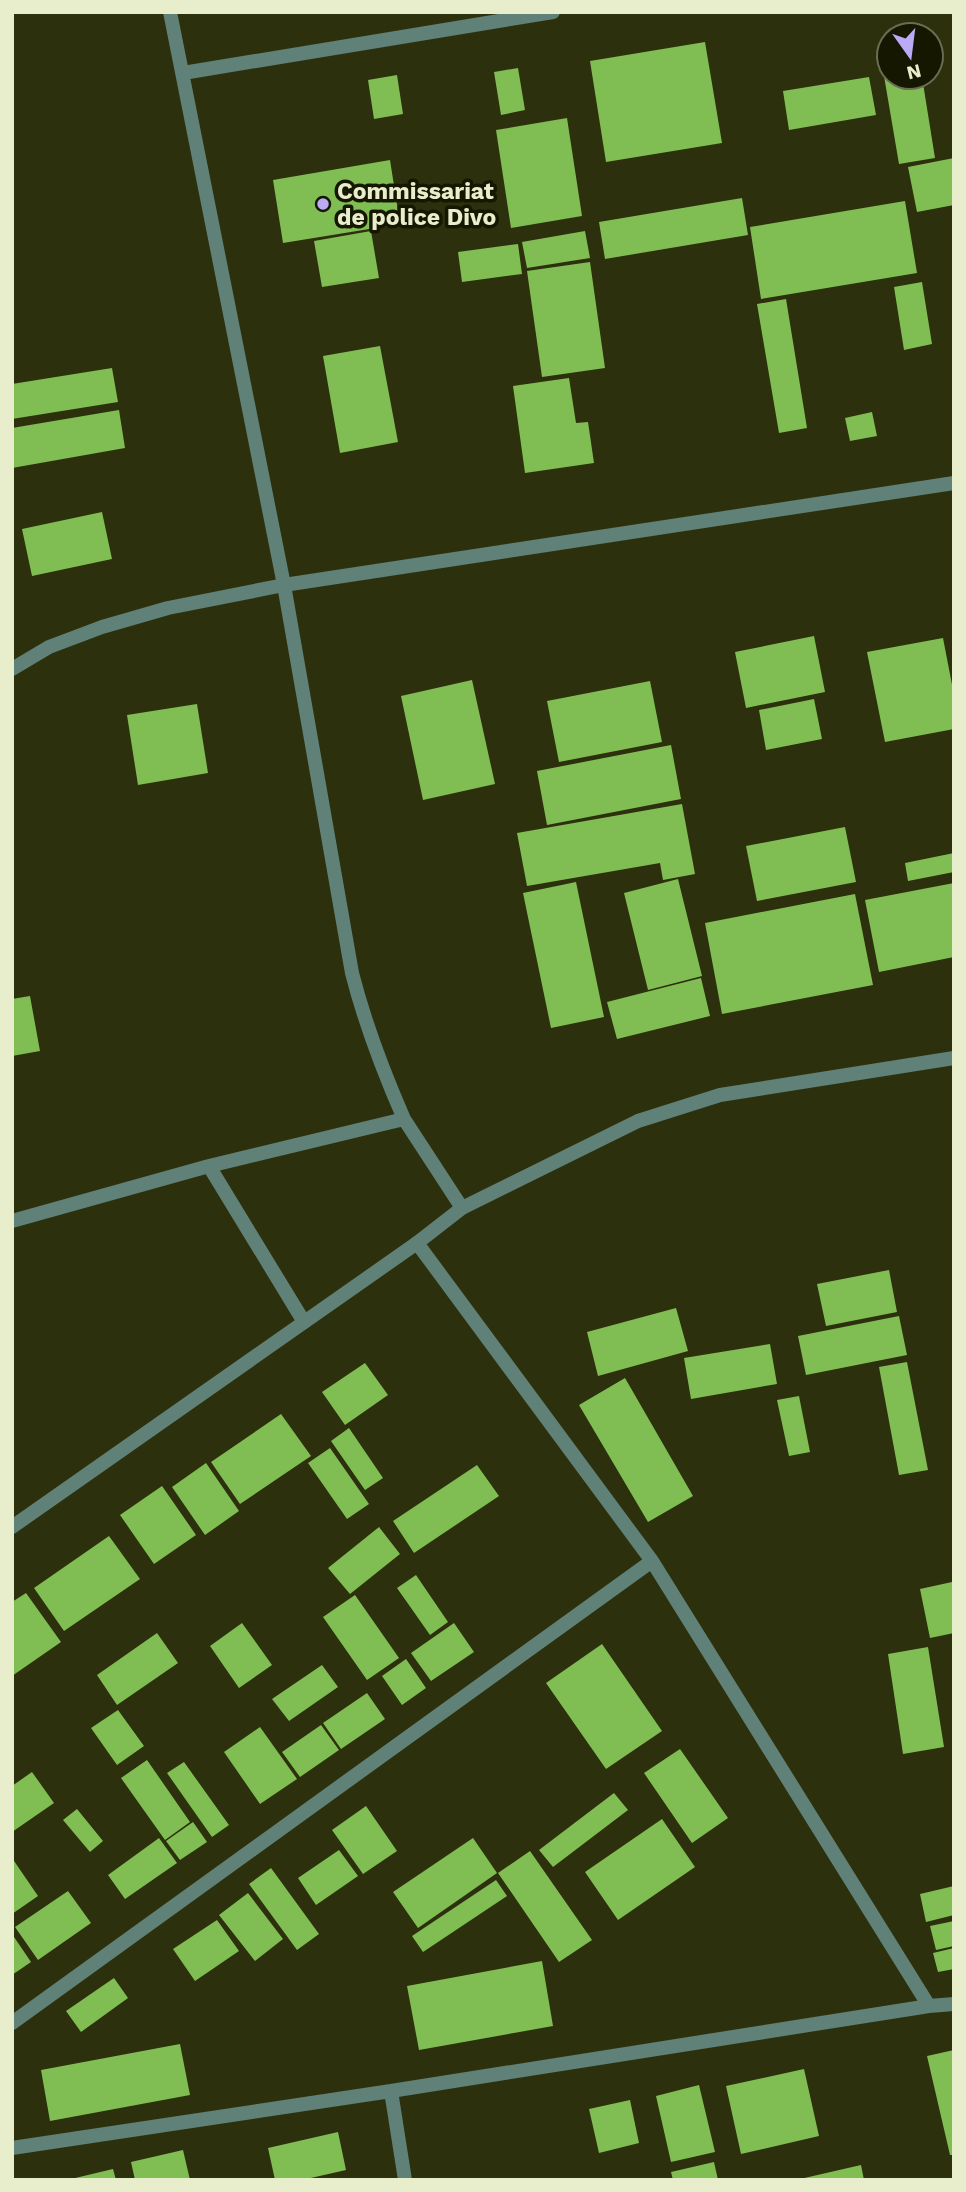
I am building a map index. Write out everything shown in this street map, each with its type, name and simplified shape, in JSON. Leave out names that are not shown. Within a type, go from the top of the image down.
[{"type":"street","points":[[170,12],[284,585],[352,974],[379,1061],[404,1119],[463,1208]]},
{"type":"street","points":[[183,74],[552,12]]},
{"type":"street","points":[[12,668],[49,647],[102,626],[168,608],[284,585],[954,483]]},
{"type":"street","points":[[12,1528],[463,1208],[638,1121],[720,1095],[954,1058]]},
{"type":"street","points":[[12,1222],[209,1166],[404,1119]]},
{"type":"street","points":[[209,1166],[304,1322]]},
{"type":"street","points":[[417,1243],[652,1561],[929,2006]]},
{"type":"street","points":[[12,2023],[652,1561]]},
{"type":"street","points":[[12,2148],[954,2004]]},
{"type":"street","points":[[391,2091],[405,2180]]},
{"type":"building","points":[[705,42],[722,143],[606,162],[590,61]]},
{"type":"building","points":[[518,68],[525,110],[501,115],[494,72]]},
{"type":"building","points":[[397,75],[403,114],[374,119],[368,80]]},
{"type":"building","points":[[869,77],[876,115],[789,130],[783,91]]},
{"type":"building","points":[[887,91],[924,91],[935,158],[899,164]]},
{"type":"building","points":[[567,118],[582,216],[511,228],[496,130]]},
{"type":"building","points":[[954,158],[954,205],[917,212],[908,167]]},
{"type":"building","points":[[390,160],[400,224],[283,243],[273,180]]},
{"type":"building","points":[[742,198],[748,235],[605,259],[599,222]]},
{"type":"building","points":[[905,201],[917,273],[761,299],[750,227]]},
{"type":"building","points":[[371,231],[379,278],[322,287],[314,241]]},
{"type":"building","points":[[585,231],[590,258],[527,268],[522,242]]},
{"type":"building","points":[[518,244],[522,274],[462,282],[458,252]]},
{"type":"building","points":[[590,262],[605,368],[542,377],[527,271]]},
{"type":"building","points":[[922,282],[932,344],[904,350],[894,287]]},
{"type":"building","points":[[786,299],[807,428],[779,433],[757,304]]},
{"type":"building","points":[[380,346],[398,442],[340,453],[323,356]]},
{"type":"building","points":[[112,368],[118,402],[12,419],[12,384]]},
{"type":"building","points":[[569,378],[576,423],[588,422],[594,463],[525,473],[513,386]]},
{"type":"building","points":[[119,410],[125,448],[12,468],[12,428]]},
{"type":"building","points":[[872,412],[877,436],[850,441],[845,418]]},
{"type":"building","points":[[102,512],[112,559],[32,576],[22,529]]},
{"type":"building","points":[[814,636],[825,692],[746,708],[735,652]]},
{"type":"building","points":[[943,638],[954,695],[954,729],[885,742],[867,652]]},
{"type":"building","points":[[472,680],[495,784],[423,800],[401,696]]},
{"type":"building","points":[[650,681],[662,742],[559,762],[547,701]]},
{"type":"building","points":[[814,699],[822,739],[766,750],[759,710]]},
{"type":"building","points":[[197,704],[208,773],[138,785],[127,715]]},
{"type":"building","points":[[671,745],[681,799],[547,825],[537,771]]},
{"type":"building","points":[[682,804],[695,874],[663,880],[660,863],[527,886],[517,833]]},
{"type":"building","points":[[845,827],[856,882],[757,901],[746,846]]},
{"type":"building","points":[[954,853],[954,872],[908,881],[905,863]]},
{"type":"building","points":[[678,879],[702,976],[648,990],[624,893]]},
{"type":"building","points":[[576,882],[604,1017],[551,1028],[523,893]]},
{"type":"building","points":[[954,883],[954,957],[879,972],[865,900]]},
{"type":"building","points":[[855,894],[873,985],[722,1014],[705,923]]},
{"type":"building","points":[[701,978],[710,1016],[617,1039],[607,1002]]},
{"type":"building","points":[[30,996],[40,1051],[12,1056],[12,999]]},
{"type":"building","points":[[889,1270],[897,1312],[826,1326],[817,1284]]},
{"type":"building","points":[[676,1308],[688,1351],[598,1376],[587,1332]]},
{"type":"building","points":[[899,1316],[907,1355],[806,1375],[798,1336]]},
{"type":"building","points":[[770,1344],[777,1384],[691,1399],[684,1358]]},
{"type":"building","points":[[907,1362],[928,1470],[899,1475],[879,1367]]},
{"type":"building","points":[[365,1363],[388,1395],[345,1425],[322,1392]]},
{"type":"building","points":[[625,1378],[693,1496],[648,1522],[579,1405]]},
{"type":"building","points":[[799,1396],[810,1452],[789,1456],[777,1400]]},
{"type":"building","points":[[281,1414],[311,1456],[240,1504],[211,1462]]},
{"type":"building","points":[[349,1428],[383,1478],[365,1490],[331,1441]]},
{"type":"building","points":[[330,1448],[369,1504],[347,1519],[308,1463]]},
{"type":"building","points":[[206,1463],[239,1511],[205,1535],[172,1487]]},
{"type":"building","points":[[477,1465],[499,1496],[414,1553],[393,1521]]},
{"type":"building","points":[[162,1486],[196,1535],[154,1564],[120,1515]]},
{"type":"building","points":[[379,1527],[400,1554],[350,1594],[328,1568]]},
{"type":"building","points":[[109,1536],[140,1579],[64,1631],[34,1588]]},
{"type":"building","points":[[416,1575],[448,1622],[430,1635],[397,1588]]},
{"type":"building","points":[[952,1582],[954,1633],[930,1638],[920,1589]]},
{"type":"building","points":[[26,1593],[61,1642],[12,1676],[12,1602]]},
{"type":"building","points":[[355,1595],[399,1658],[367,1680],[323,1617]]},
{"type":"building","points":[[242,1623],[272,1665],[239,1688],[210,1646]]},
{"type":"building","points":[[454,1623],[474,1652],[431,1681],[411,1653]]},
{"type":"building","points":[[157,1633],[178,1663],[117,1705],[97,1675]]},
{"type":"building","points":[[602,1644],[662,1731],[606,1769],[546,1683]]},
{"type":"building","points":[[928,1647],[944,1747],[903,1754],[888,1654]]},
{"type":"building","points":[[406,1659],[426,1688],[402,1705],[382,1676]]},
{"type":"building","points":[[322,1665],[338,1687],[289,1721],[272,1699]]},
{"type":"building","points":[[367,1693],[385,1719],[341,1749],[323,1723]]},
{"type":"building","points":[[118,1710],[144,1746],[117,1765],[91,1728]]},
{"type":"building","points":[[321,1725],[339,1750],[300,1777],[282,1752]]},
{"type":"building","points":[[260,1727],[297,1779],[260,1804],[224,1752]]},
{"type":"building","points":[[680,1749],[728,1818],[692,1843],[644,1773]]},
{"type":"building","points":[[147,1760],[190,1822],[165,1840],[121,1778]]},
{"type":"building","points":[[184,1762],[229,1825],[212,1837],[167,1773]]},
{"type":"building","points":[[32,1772],[54,1803],[12,1832],[12,1786]]},
{"type":"building","points":[[614,1793],[628,1810],[553,1867],[539,1850]]},
{"type":"building","points":[[366,1806],[397,1851],[363,1874],[332,1830]]},
{"type":"building","points":[[77,1809],[103,1841],[90,1852],[63,1820]]},
{"type":"building","points":[[662,1819],[695,1867],[618,1920],[585,1872]]},
{"type":"building","points":[[193,1822],[207,1842],[180,1860],[166,1841]]},
{"type":"building","points":[[159,1838],[177,1863],[125,1899],[108,1875]]},
{"type":"building","points":[[473,1838],[497,1873],[418,1928],[393,1892]]},
{"type":"building","points":[[339,1850],[358,1876],[316,1905],[298,1878]]},
{"type":"building","points":[[530,1851],[592,1940],[559,1962],[498,1873]]},
{"type":"building","points":[[12,1858],[38,1896],[12,1914]]},
{"type":"building","points":[[271,1868],[319,1934],[297,1950],[249,1884]]},
{"type":"building","points":[[496,1880],[507,1896],[423,1952],[412,1936]]},
{"type":"building","points":[[954,1886],[954,1915],[926,1922],[920,1894]]},
{"type":"building","points":[[68,1891],[91,1923],[38,1960],[15,1927]]},
{"type":"building","points":[[248,1893],[283,1939],[255,1961],[219,1915]]},
{"type":"building","points":[[217,1920],[239,1951],[195,1981],[173,1949]]},
{"type":"building","points":[[954,1921],[954,1946],[936,1950],[930,1926]]},
{"type":"building","points":[[12,1934],[31,1962],[12,1975]]},
{"type":"building","points":[[954,1948],[954,1969],[938,1972],[933,1953]]},
{"type":"building","points":[[542,1961],[553,2026],[419,2050],[407,1986]]},
{"type":"building","points":[[114,1978],[128,1998],[81,2032],[66,2011]]},
{"type":"building","points":[[180,2044],[190,2095],[50,2121],[41,2070]]},
{"type":"building","points":[[954,2050],[954,2155],[950,2155],[927,2056]]},
{"type":"building","points":[[804,2069],[819,2136],[741,2154],[726,2086]]},
{"type":"building","points":[[699,2085],[715,2152],[671,2162],[656,2096]]},
{"type":"building","points":[[630,2100],[639,2143],[599,2153],[589,2109]]},
{"type":"building","points":[[338,2132],[346,2170],[302,2180],[275,2180],[268,2148]]},
{"type":"building","points":[[183,2150],[190,2180],[135,2180],[131,2162]]},
{"type":"building","points":[[714,2162],[718,2180],[673,2180],[671,2172]]},
{"type":"building","points":[[861,2165],[864,2180],[800,2180],[800,2179]]},
{"type":"building","points":[[113,2169],[116,2180],[71,2180],[71,2179]]},
{"type":"place","name":"Commissariat de police Divo","points":[[323,204]]}]
